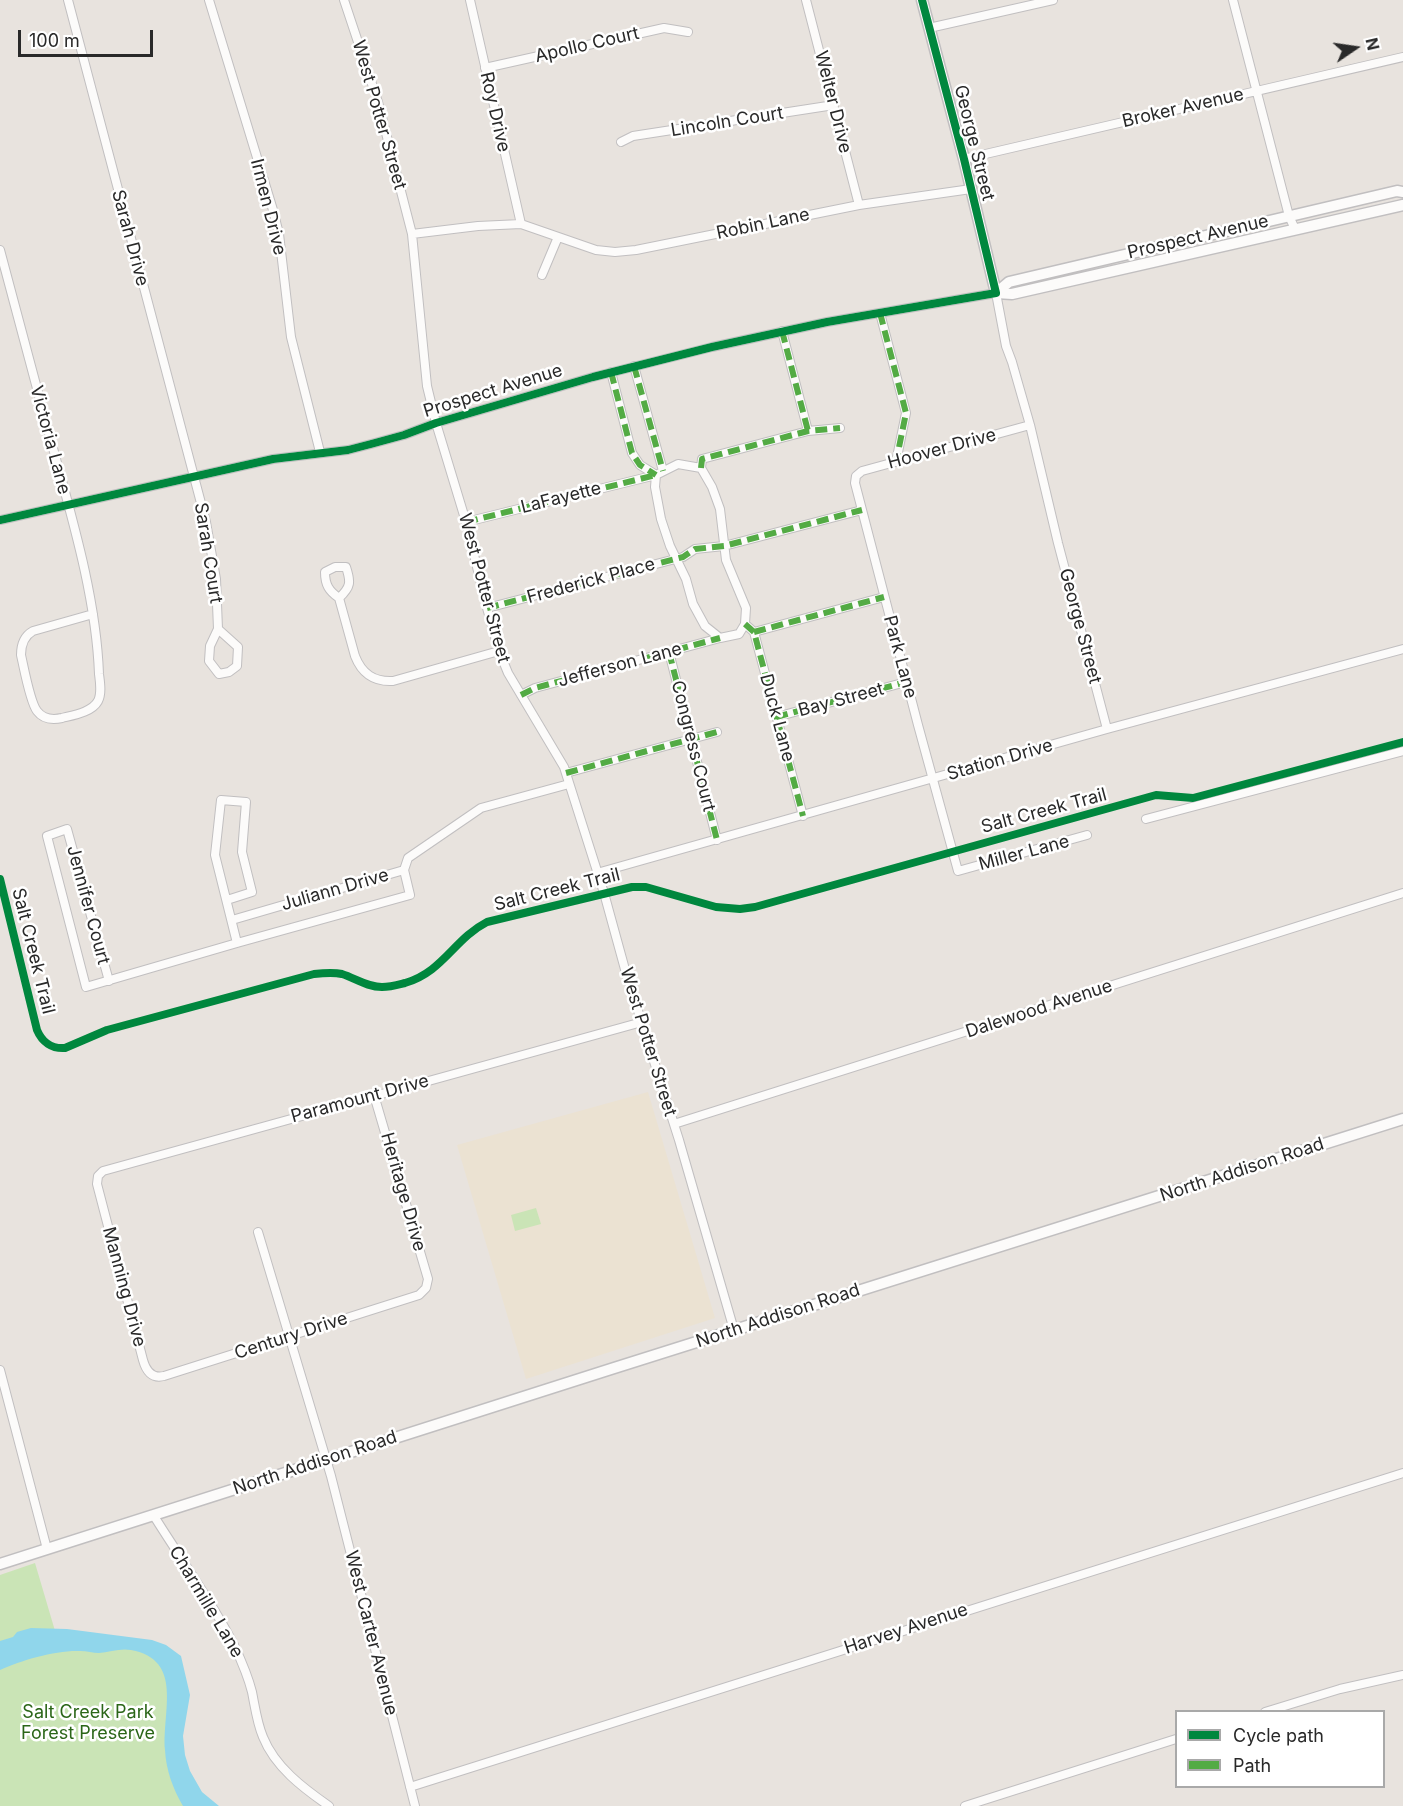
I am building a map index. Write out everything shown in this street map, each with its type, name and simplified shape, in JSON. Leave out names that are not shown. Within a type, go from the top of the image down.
[{"type":"street","name":"Sarah Drive","points":[[68,0],[194,477]]},
{"type":"street","name":"Irmen Drive","points":[[209,0],[279,234],[291,337],[320,452]]},
{"type":"street","name":"West Potter Street","points":[[344,0],[378,102],[412,234],[427,386],[435,423],[466,522],[499,651],[508,673],[564,767],[674,1124],[734,1330]]},
{"type":"street","name":"Roy Drive","points":[[470,0],[521,224]]},
{"type":"street","name":"Welter Drive","points":[[806,0],[859,204]]},
{"type":"street","name":"George Street","points":[[922,0],[964,159],[996,293],[1006,346],[1030,425],[1053,524],[1107,729]]},
{"type":"street","points":[[929,28],[1053,0]]},
{"type":"street","points":[[1233,0],[1289,216],[1295,229]]},
{"type":"street","name":"Apollo Court","points":[[485,68],[664,28],[688,32]]},
{"type":"street","name":"Broker Avenue","points":[[964,159],[1403,57]]},
{"type":"street","name":"Lincoln Court","points":[[621,142],[633,136],[834,105]]},
{"type":"street","name":"Robin Lane","points":[[412,234],[478,226],[521,224],[596,250],[615,252],[636,250],[859,204],[971,189]]},
{"type":"street","name":"Prospect Avenue","points":[[996,293],[1009,282],[1397,191],[1403,192]]},
{"type":"street","name":"Prospect Avenue","points":[[0,520],[281,457],[348,450],[611,372],[782,331],[996,293],[1012,294],[1403,205]]},
{"type":"street","points":[[542,275],[558,237]]},
{"type":"street","name":"Victoria Lane","points":[[0,250],[68,504],[93,614],[98,652],[100,693],[96,703],[89,709],[59,718],[51,719],[41,715],[35,707],[21,655],[23,640],[33,631],[93,614]]},
{"type":"street","points":[[880,313],[906,413],[896,462]]},
{"type":"street","points":[[782,331],[808,431]]},
{"type":"street","points":[[634,366],[659,473],[656,487],[662,519],[686,579],[693,604],[705,626],[720,638]]},
{"type":"street","points":[[611,372],[632,453],[640,465],[659,473]]},
{"type":"street","name":"Hoover Drive","points":[[856,476],[862,471],[1030,425]]},
{"type":"street","points":[[840,428],[808,431],[702,459],[701,468],[712,487],[720,509],[726,560],[746,608],[744,624],[754,632],[884,597]]},
{"type":"street","name":"LaFayette","points":[[466,522],[659,473],[678,464],[701,468]]},
{"type":"street","name":"Park Lane","points":[[856,476],[855,483],[884,597],[949,837]]},
{"type":"street","name":"Sarah Court","points":[[194,477],[206,522],[216,579],[218,629],[210,646],[209,661],[219,674],[229,672],[237,666],[238,647],[218,629]]},
{"type":"street","name":"Frederick Place","points":[[487,608],[676,558],[695,549],[724,546],[862,510]]},
{"type":"street","points":[[339,598],[359,665],[365,673],[378,680],[393,681],[499,651]]},
{"type":"street","name":"Jefferson Lane","points":[[521,694],[535,688],[739,634],[744,624]]},
{"type":"street","name":"Duck Lane","points":[[754,632],[803,816]]},
{"type":"street","name":"Station Drive","points":[[597,873],[1107,729],[1403,649]]},
{"type":"street","name":"Congress Court","points":[[669,652],[717,840]]},
{"type":"street","name":"Bay Street","points":[[776,717],[906,682]]},
{"type":"street","points":[[566,773],[717,732]]},
{"type":"street","points":[[1146,819],[1403,751]]},
{"type":"street","name":"Juliann Drive","points":[[232,920],[404,870],[408,858],[481,808],[569,784]]},
{"type":"street","points":[[227,900],[252,892],[242,852],[246,802],[221,800],[215,855],[237,943]]},
{"type":"street","name":"Jennifer Court","points":[[68,829],[109,981],[86,987],[46,836],[68,829]]},
{"type":"street","name":"Miller Lane","points":[[949,837],[958,871],[1088,835]]},
{"type":"street","points":[[109,981],[410,895],[404,870]]},
{"type":"street","name":"Dalewood Avenue","points":[[674,1124],[1403,894]]},
{"type":"street","name":"Paramount Drive","points":[[100,1194],[98,1176],[103,1171],[642,1022]]},
{"type":"street","name":"Heritage Drive","points":[[374,1095],[429,1279],[426,1288]]},
{"type":"street","name":"North Addison Road","points":[[0,1564],[1403,1119]]},
{"type":"street","name":"Manning Drive","points":[[100,1194],[145,1367],[154,1376]]},
{"type":"street","name":"West Carter Avenue","points":[[258,1232],[326,1460],[415,1806]]},
{"type":"street","name":"Century Drive","points":[[154,1376],[164,1376],[418,1295],[426,1288]]},
{"type":"street","points":[[0,1370],[47,1549]]},
{"type":"street","name":"Harvey Avenue","points":[[410,1787],[1403,1473]]},
{"type":"street","name":"Charmille Lane","points":[[154,1516],[233,1644],[246,1673],[259,1725],[268,1748],[298,1783],[329,1806]]},
{"type":"street","points":[[1272,1710],[1340,1689],[1403,1675]]},
{"type":"street","points":[[965,1806],[1175,1739]]},
{"type":"shaded area","points":[[648,1092],[715,1318],[526,1379],[457,1145]]},
{"type":"green space","points":[[536,1208],[541,1224],[515,1231],[511,1215]]},
{"type":"green space","name":"Salt Creek Park Forest Preserve","points":[[35,1563],[58,1641],[91,1640],[162,1655],[174,1719],[197,1806],[0,1806],[0,1575]]},
{"type":"water","points":[[31,1628],[67,1629],[152,1640],[166,1645],[181,1656],[190,1695],[183,1736],[185,1755],[190,1771],[202,1792],[219,1806],[183,1806],[173,1786],[168,1772],[165,1750],[167,1689],[158,1664],[148,1656],[131,1650],[99,1653],[71,1651],[39,1656],[0,1670],[0,1641]]},
{"type":"marked path","points":[[880,313],[906,413],[896,462]]},
{"type":"marked path","points":[[782,331],[808,431]]},
{"type":"marked path","points":[[634,366],[663,471]]},
{"type":"marked path","points":[[611,372],[632,453],[640,465],[656,475]]},
{"type":"marked path","points":[[701,468],[702,459],[808,431],[840,428]]},
{"type":"marked path","points":[[466,522],[656,475]]},
{"type":"marked path","points":[[487,608],[683,557],[695,549],[724,546],[862,510]]},
{"type":"marked path","points":[[754,632],[884,597]]},
{"type":"marked path","points":[[745,624],[754,632],[803,816]]},
{"type":"marked path","points":[[521,695],[535,688],[720,638]]},
{"type":"marked path","points":[[669,652],[717,840]]},
{"type":"marked path","points":[[776,717],[906,682]]},
{"type":"marked path","points":[[566,773],[717,732]]},
{"type":"cycle path","points":[[0,520],[273,459],[348,450],[593,377],[712,347],[827,322],[996,293],[922,0]]},
{"type":"cycle path","name":"Salt Creek Trail","points":[[0,879],[37,1030],[48,1044],[65,1048],[107,1030],[314,974],[342,974],[377,987],[405,983],[429,971],[466,937],[487,922],[632,887],[646,887],[716,907],[740,909],[755,907],[1156,795],[1193,798],[1403,742]]}]
